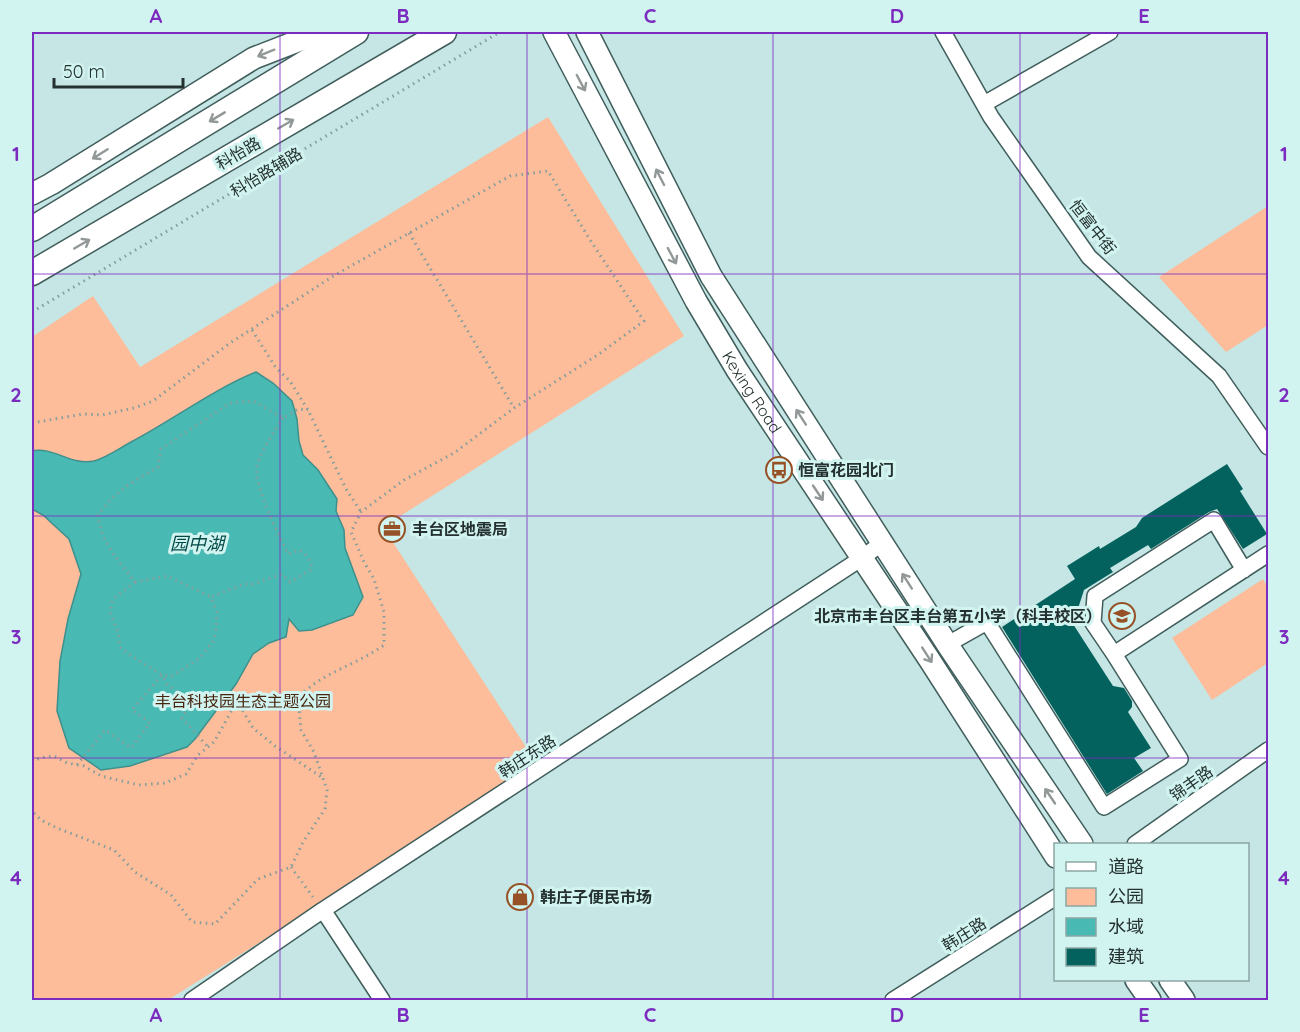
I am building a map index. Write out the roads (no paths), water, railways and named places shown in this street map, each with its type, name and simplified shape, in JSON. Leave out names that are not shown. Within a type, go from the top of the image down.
[{"type":"main road","points":[[32,194],[254,58],[321,32]]},
{"type":"main road","points":[[32,229],[356,32]]},
{"type":"main road","name":"科怡路","points":[[32,273],[444,32]]},
{"type":"main road","name":"Kexing Road","points":[[554,32],[696,301],[737,370],[929,659],[1054,854]]},
{"type":"main road","name":"Kexing Road","points":[[587,32],[711,276],[882,543],[1081,843]]},
{"type":"main road","points":[[1137,981],[1150,1000]]},
{"type":"main road","points":[[1171,981],[1184,1000]]},
{"type":"street","name":"恒富中街","points":[[943,32],[984,105],[1089,257],[1219,376],[1269,447]]},
{"type":"street","points":[[984,105],[1110,32]]},
{"type":"street","points":[[948,644],[987,622],[1104,807],[1180,759],[1093,623],[1095,596],[1214,520],[1244,570]]},
{"type":"street","name":"韩庄东路","points":[[192,1000],[323,910],[882,543]]},
{"type":"street","points":[[1114,654],[1269,554]]},
{"type":"street","name":"锦丰路","points":[[1136,843],[1269,750]]},
{"type":"street","name":"韩庄路","points":[[893,1000],[1054,898]]},
{"type":"street","points":[[323,910],[382,1000]]},
{"type":"water","name":"园中湖","points":[[256,372],[273,383],[292,401],[303,455],[318,470],[337,499],[336,511],[344,530],[345,548],[363,597],[353,615],[312,630],[299,631],[289,619],[286,637],[269,643],[253,654],[236,684],[187,747],[130,766],[101,770],[69,748],[57,711],[60,661],[68,619],[81,574],[69,539],[43,515],[32,509],[32,451],[47,451],[78,461],[99,460],[224,387]]},
{"type":"place","name":"恒富花园北门","points":[[779,470]]},
{"type":"place","name":"丰台区地震局","points":[[392,529]]},
{"type":"place","name":"北京市丰台区丰台第五小学（科丰校区）","points":[[1122,616]]},
{"type":"place","name":"韩庄子便民市场","points":[[520,897]]},
{"type":"park label","name":"丰台科技园生态主题公园","points":[[243,701]]}]
